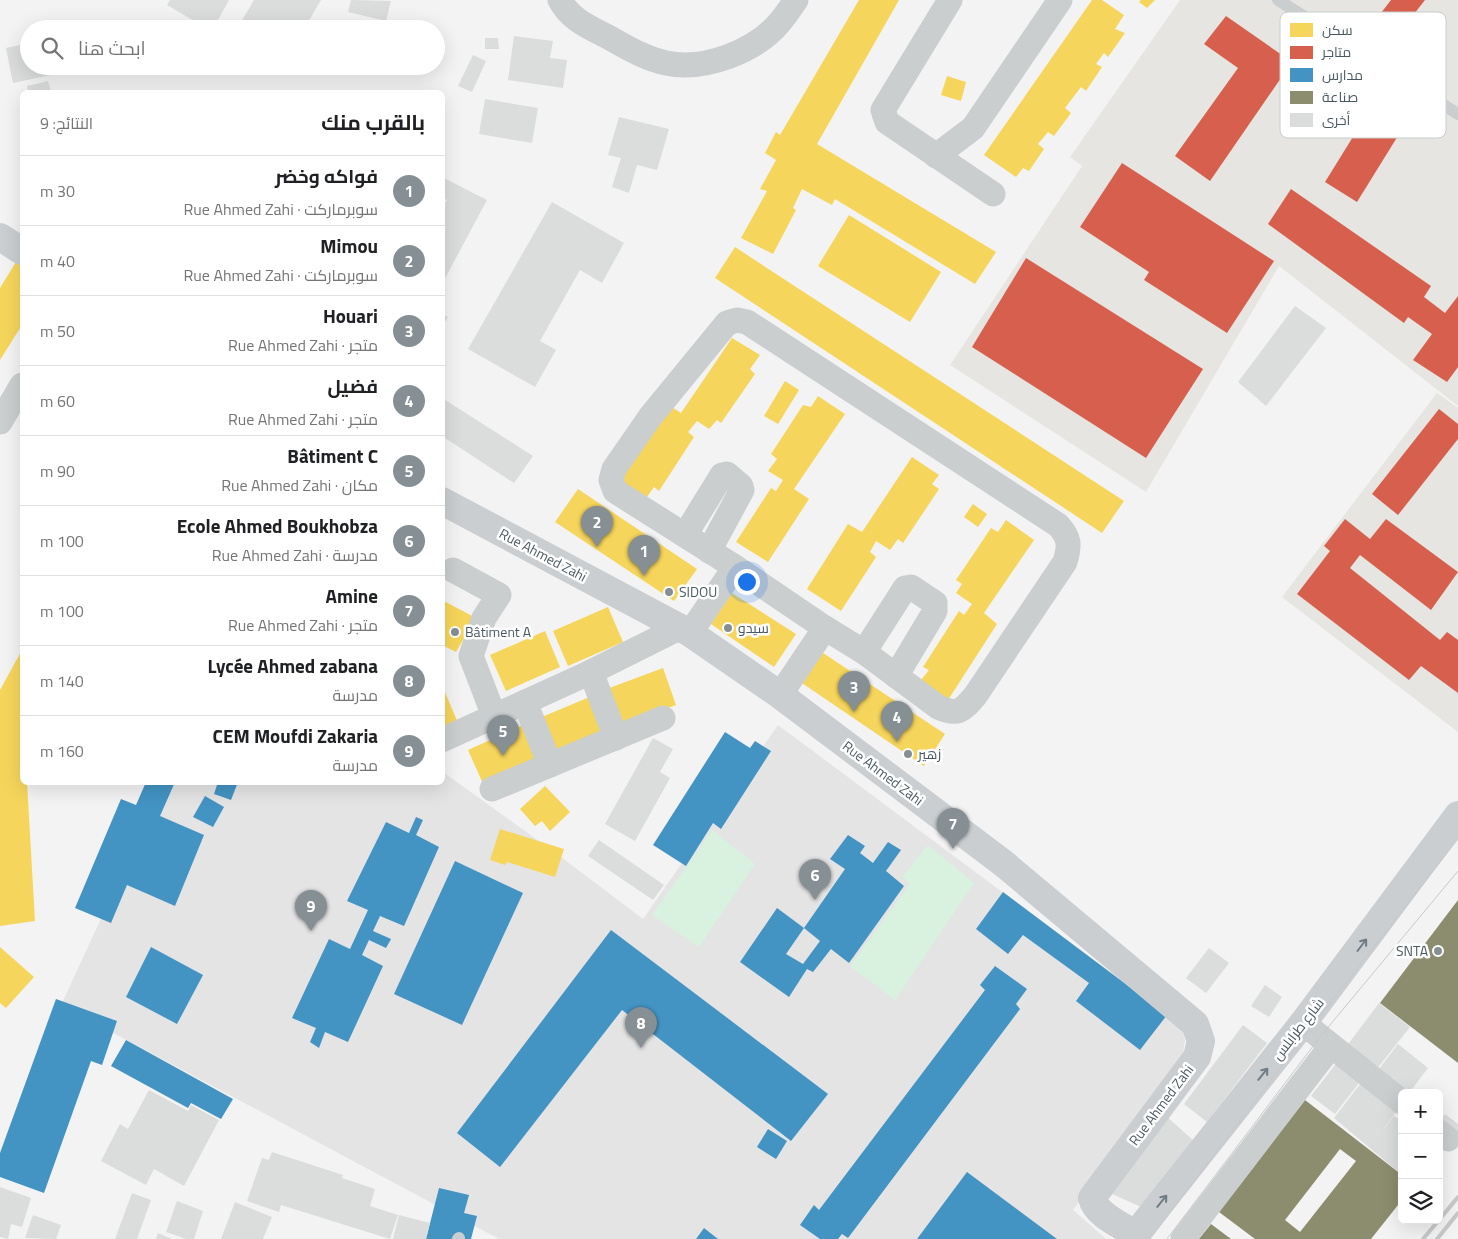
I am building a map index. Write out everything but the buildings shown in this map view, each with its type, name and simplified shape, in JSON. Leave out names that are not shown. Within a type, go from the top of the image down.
[{"type":"street","points":[[560,0],[572,18],[645,56],[666,64],[697,64],[723,58],[753,44],[779,23],[796,0]]},
{"type":"street","points":[[950,0],[883,110],[887,122],[993,194]]},
{"type":"street","points":[[936,156],[972,128],[1060,0]]},
{"type":"street","points":[[0,237],[20,250]]},
{"type":"street","points":[[737,320],[747,322],[1058,525],[1068,535],[1069,546],[1064,562],[975,696],[964,710],[950,713],[938,707],[864,652],[685,535],[615,491],[611,480],[614,469],[650,417],[727,323],[737,320]]},
{"type":"street","points":[[0,422],[20,388]]},
{"type":"street","points":[[685,535],[722,475],[727,474],[741,486],[742,490],[709,551]]},
{"type":"street","name":"Rue Ahmed Zahi","points":[[445,503],[685,631],[780,695],[1003,863],[1195,1024],[1200,1041],[1197,1058],[1092,1198],[1094,1206],[1134,1236]]},
{"type":"street","points":[[445,739],[685,631],[735,567]]},
{"type":"street","points":[[453,570],[499,595],[484,618],[471,656],[494,716]]},
{"type":"street","points":[[864,652],[906,588],[912,587],[934,603],[935,611],[896,676]]},
{"type":"street","points":[[780,695],[825,628]]},
{"type":"street","points":[[591,672],[616,738]]},
{"type":"street","points":[[525,702],[550,765]]},
{"type":"street","points":[[492,789],[662,718]]},
{"type":"street","name":"شارع طرابلس","points":[[1134,1236],[1303,1023],[1458,815]]},
{"type":"street","points":[[1303,1023],[1398,1099]]},
{"type":"street","points":[[1183,1239],[1331,1046]]},
{"type":"lane","points":[[1278,0],[1297,12]]},
{"type":"lane","points":[[1446,106],[1458,114]]},
{"type":"shaded area","points":[[1180,0],[1458,0],[1458,406],[1279,266],[1146,492],[950,365],[1082,166],[1070,157]]},
{"type":"shaded area","points":[[1437,393],[1458,408],[1458,732],[1282,597]]},
{"type":"shaded area","points":[[778,725],[1181,1025],[1185,1040],[1183,1055],[1073,1210],[1106,1239],[499,1239],[61,1005],[163,785],[445,785],[445,773],[643,919]]},
{"type":"green space","points":[[712,830],[755,864],[699,947],[652,915]]},
{"type":"green space","points":[[928,845],[974,883],[895,1000],[850,966],[910,884],[902,877]]},
{"type":"tram line","points":[[1150,1239],[1458,839]]},
{"type":"tram line","points":[[1167,1239],[1320,1037],[1458,871]]},
{"type":"railway","points":[[1443,1215],[1458,1197]]},
{"type":"railway","points":[[1437,1239],[1458,1213]]},
{"type":"railway","points":[[1423,1239],[1436,1224]]},
{"type":"place","name":"Mimou","points":[[597,547]]},
{"type":"place","name":"فواكه وخضر","points":[[644,576]]},
{"type":"place","name":"SIDOU","points":[[669,592]]},
{"type":"place","name":"سيدو","points":[[728,628]]},
{"type":"place","name":"Bâtiment A","points":[[455,632]]},
{"type":"place","name":"Houari","points":[[854,712]]},
{"type":"place","name":"فضيل","points":[[897,742]]},
{"type":"place","name":"زهير","points":[[908,754]]},
{"type":"place","name":"Bâtiment C","points":[[503,756]]},
{"type":"place","name":"Amine","points":[[953,849]]},
{"type":"place","name":"Ecole Ahmed Boukhobza","points":[[815,900]]},
{"type":"place","name":"CEM Moufdi Zakaria","points":[[311,931]]},
{"type":"place","name":"SNTA","points":[[1438,951]]},
{"type":"place","name":"Lycée Ahmed zabana","points":[[641,1048]]}]
